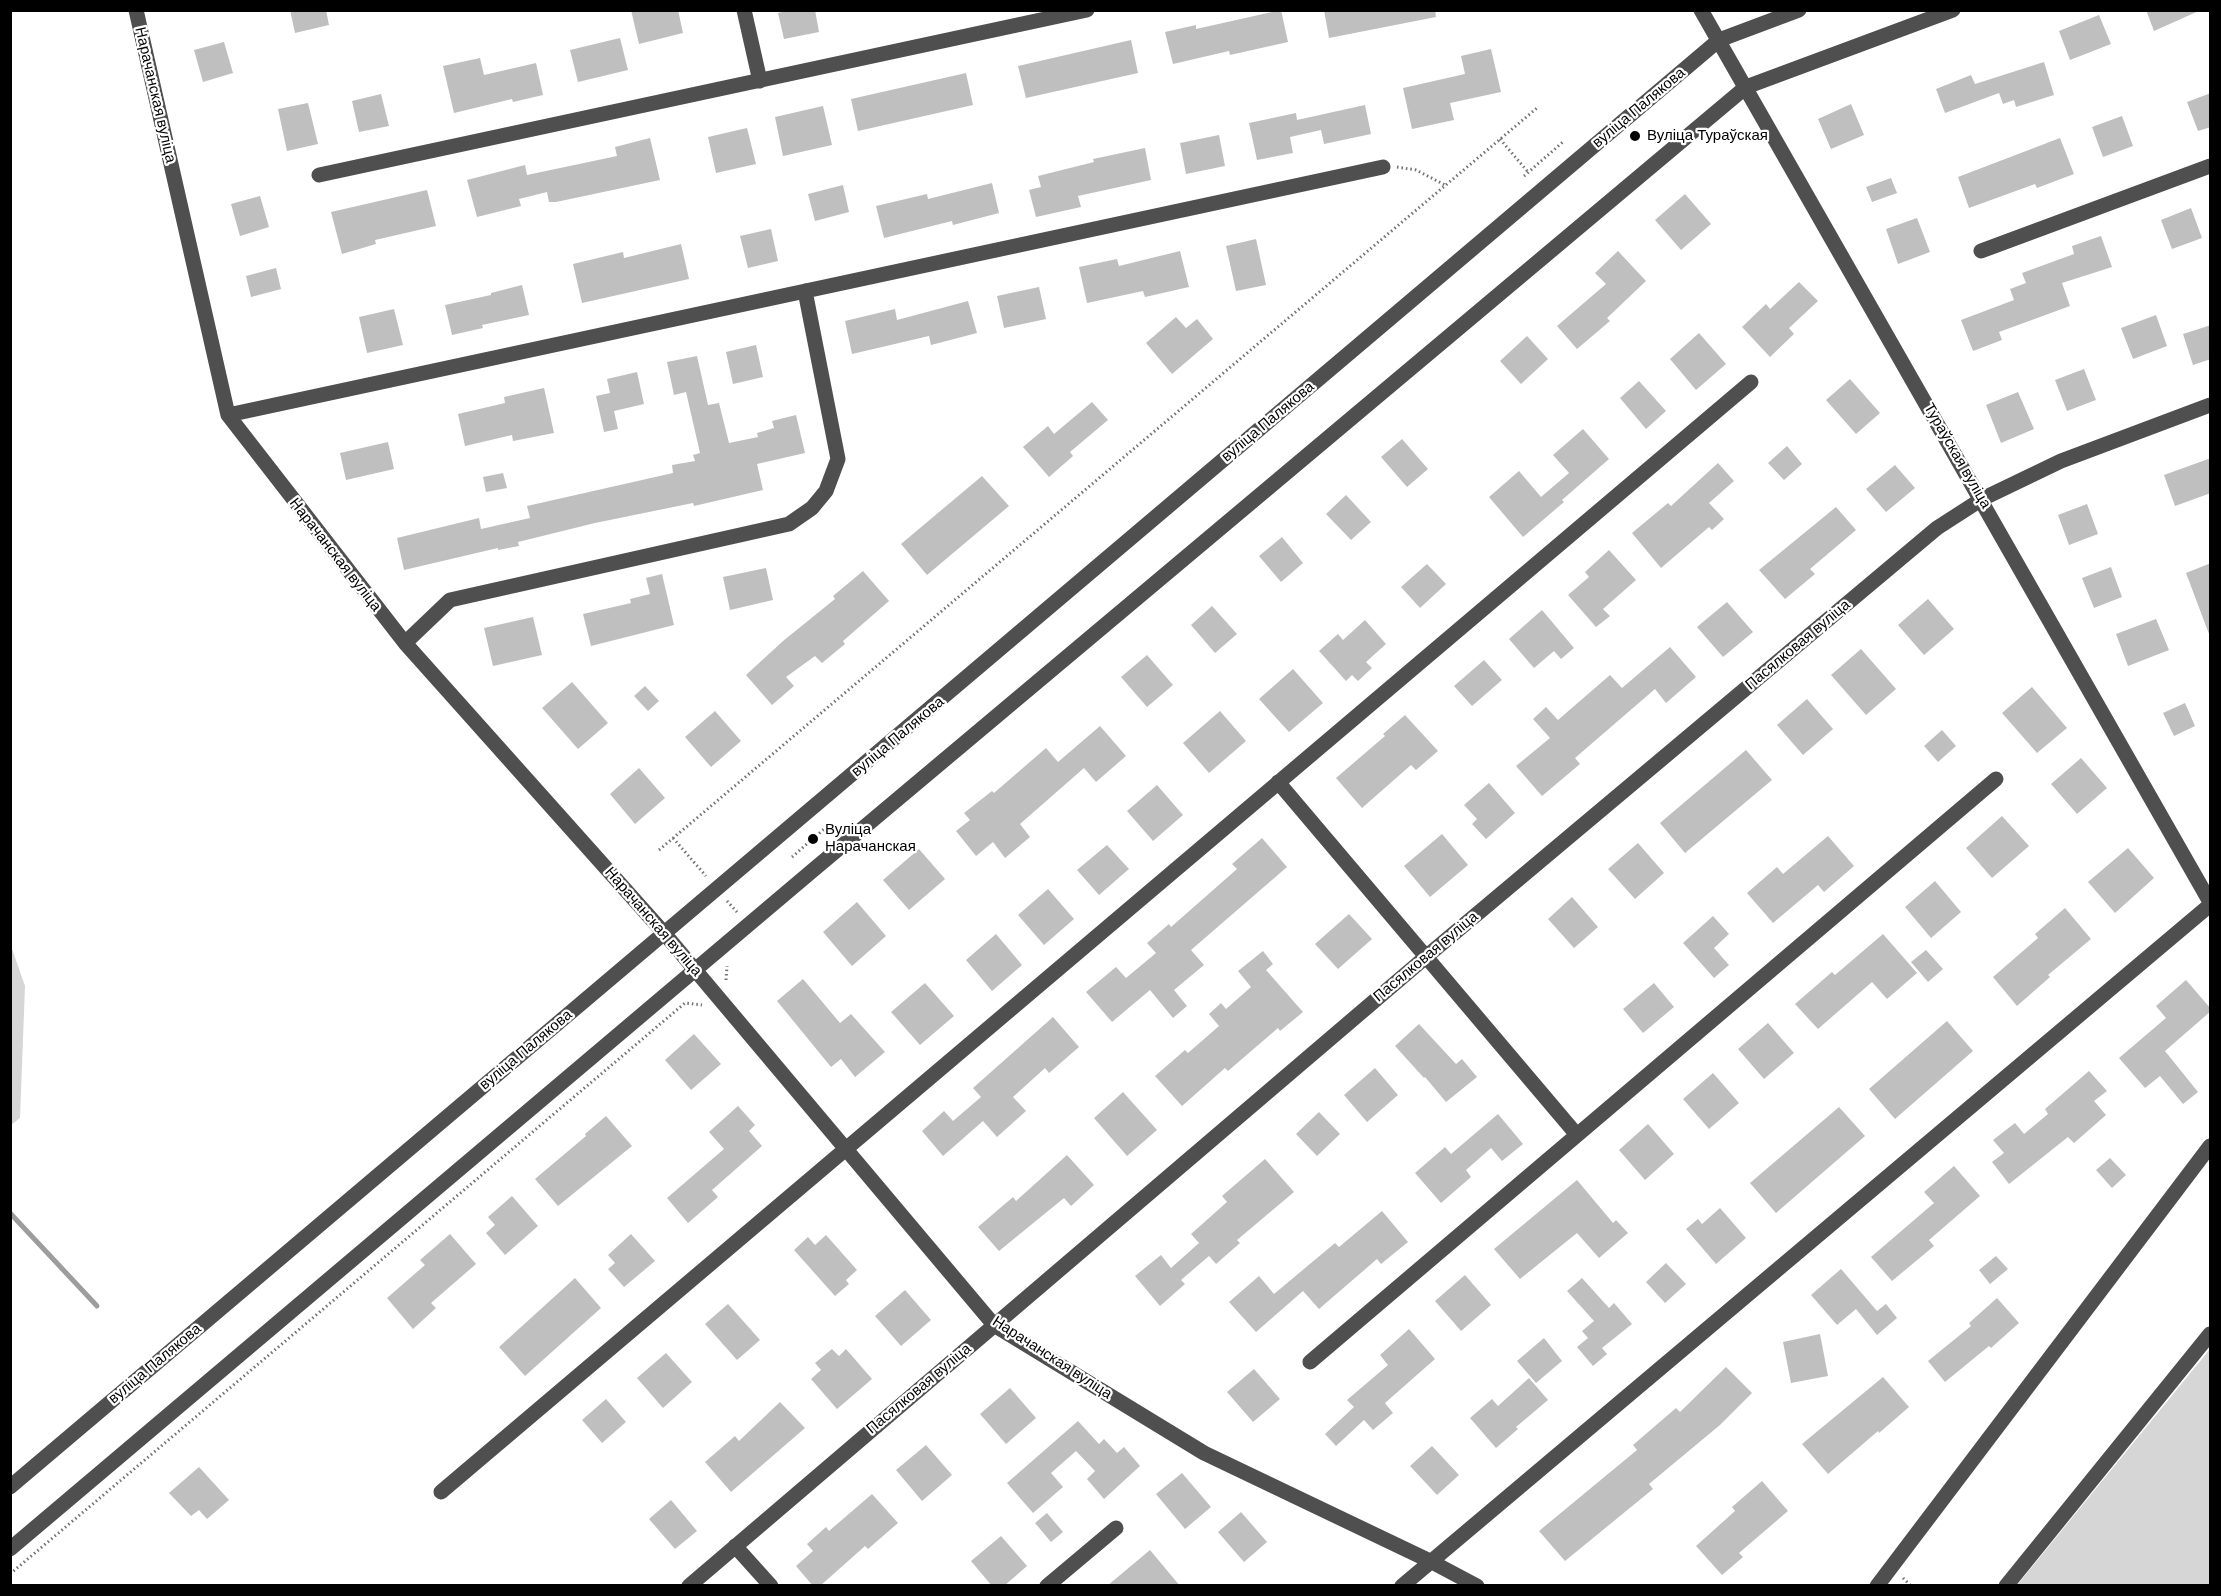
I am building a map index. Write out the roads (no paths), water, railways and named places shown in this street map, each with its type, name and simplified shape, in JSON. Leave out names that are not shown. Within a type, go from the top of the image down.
[{"type":"street","name":"Нарачанская вуліца","points":[[136,10],[228,415],[405,643],[664,933],[994,1325],[1204,1453],[1431,1561],[1477,1586]]},
{"type":"street","points":[[744,10],[759,81]]},
{"type":"street","points":[[319,175],[1087,10]]},
{"type":"street","name":"вуліца Палякова","points":[[10,1487],[1719,40],[1799,10]]},
{"type":"street","points":[[10,1549],[1746,87],[1953,10]]},
{"type":"street","name":"Тураўская вуліца","points":[[1706,12],[1719,40],[2211,903]]},
{"type":"street","points":[[1981,251],[2211,166]]},
{"type":"street","points":[[228,415],[1383,167]]},
{"type":"street","points":[[405,643],[450,600],[789,524],[812,508],[826,491],[838,459],[805,291]]},
{"type":"street","points":[[441,1492],[1751,382]]},
{"type":"street","name":"Пасялковая вуліца","points":[[689,1586],[1427,956],[1936,528],[1982,499],[2061,461],[2211,405]]},
{"type":"street","points":[[1310,1362],[1996,779]]},
{"type":"street","points":[[1278,782],[1577,1135]]},
{"type":"street","points":[[1402,1586],[2211,903]]},
{"type":"street","points":[[1877,1586],[2211,1146]]},
{"type":"street","points":[[2006,1586],[2211,1334]]},
{"type":"street","points":[[1047,1586],[1116,1528]]},
{"type":"street","points":[[735,1546],[771,1586]]},
{"type":"waterway","points":[[10,1213],[97,1306]]},
{"type":"place","name":"Вуліца Тураўская","points":[[1635,136]]},
{"type":"place","name":"Вуліца Нарачанская","points":[[813,839]]}]
